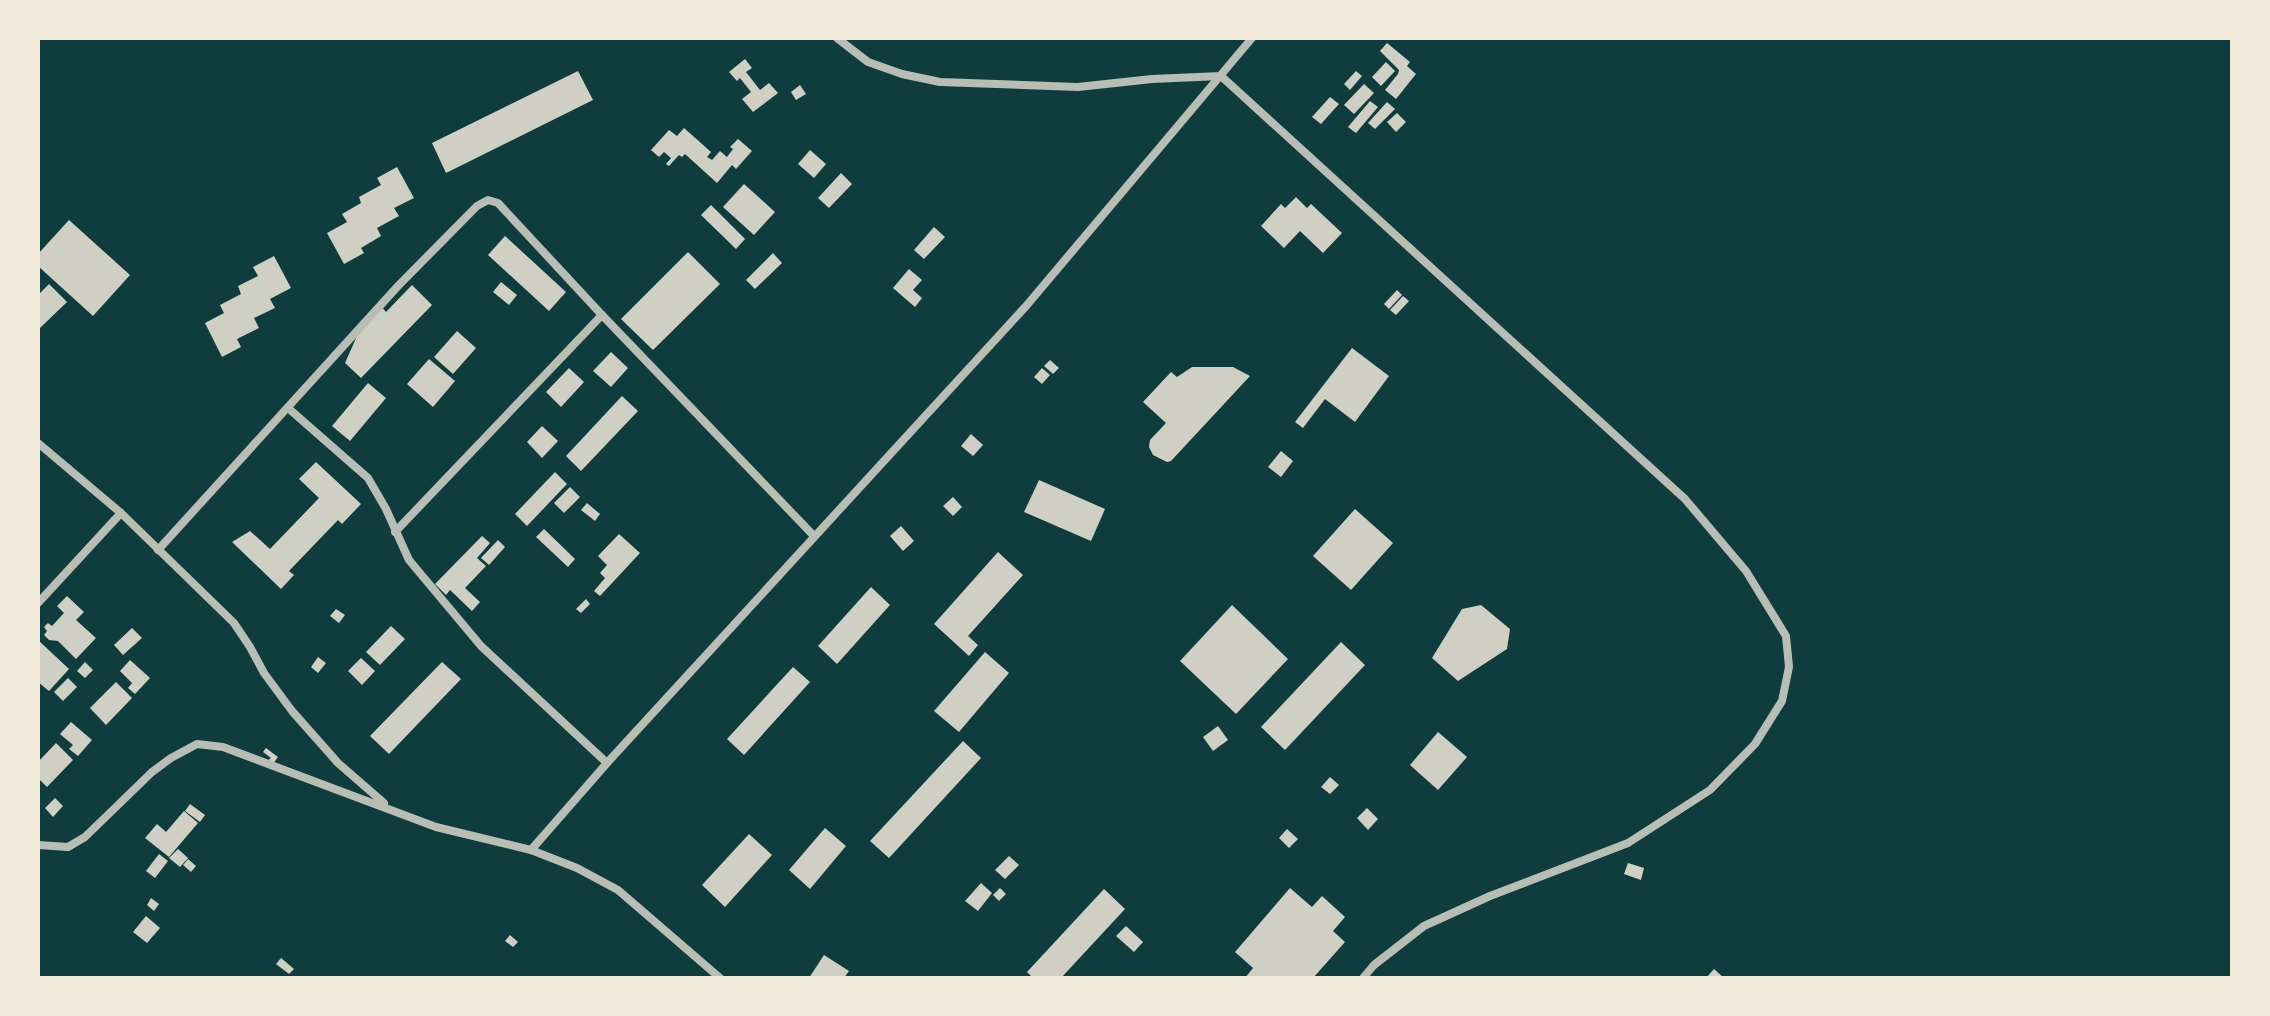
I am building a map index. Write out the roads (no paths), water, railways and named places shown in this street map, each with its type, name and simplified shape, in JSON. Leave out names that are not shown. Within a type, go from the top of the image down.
[{"type":"street","points":[[837,38],[868,62],[902,74],[940,82],[1078,87],[1221,76],[1685,499],[1746,571],[1786,636],[1789,667],[1782,701],[1755,744],[1710,790],[1628,843],[1490,896],[1424,926],[1374,965],[1363,978]]},
{"type":"street","points":[[531,850],[1027,305],[1252,38]]},
{"type":"street","points":[[158,550],[398,286],[477,206],[488,200],[498,203],[814,536]]},
{"type":"street","points":[[395,532],[602,315]]},
{"type":"street","points":[[288,408],[368,478],[409,560],[481,646],[607,763]]},
{"type":"street","points":[[38,443],[121,513],[234,623],[264,673],[315,738],[360,784],[391,809]]},
{"type":"street","points":[[38,603],[121,513]]},
{"type":"street","points":[[38,845],[68,847],[85,837],[152,772],[171,758],[197,744],[223,747],[436,827],[531,850],[577,868],[618,890],[720,978]]}]
